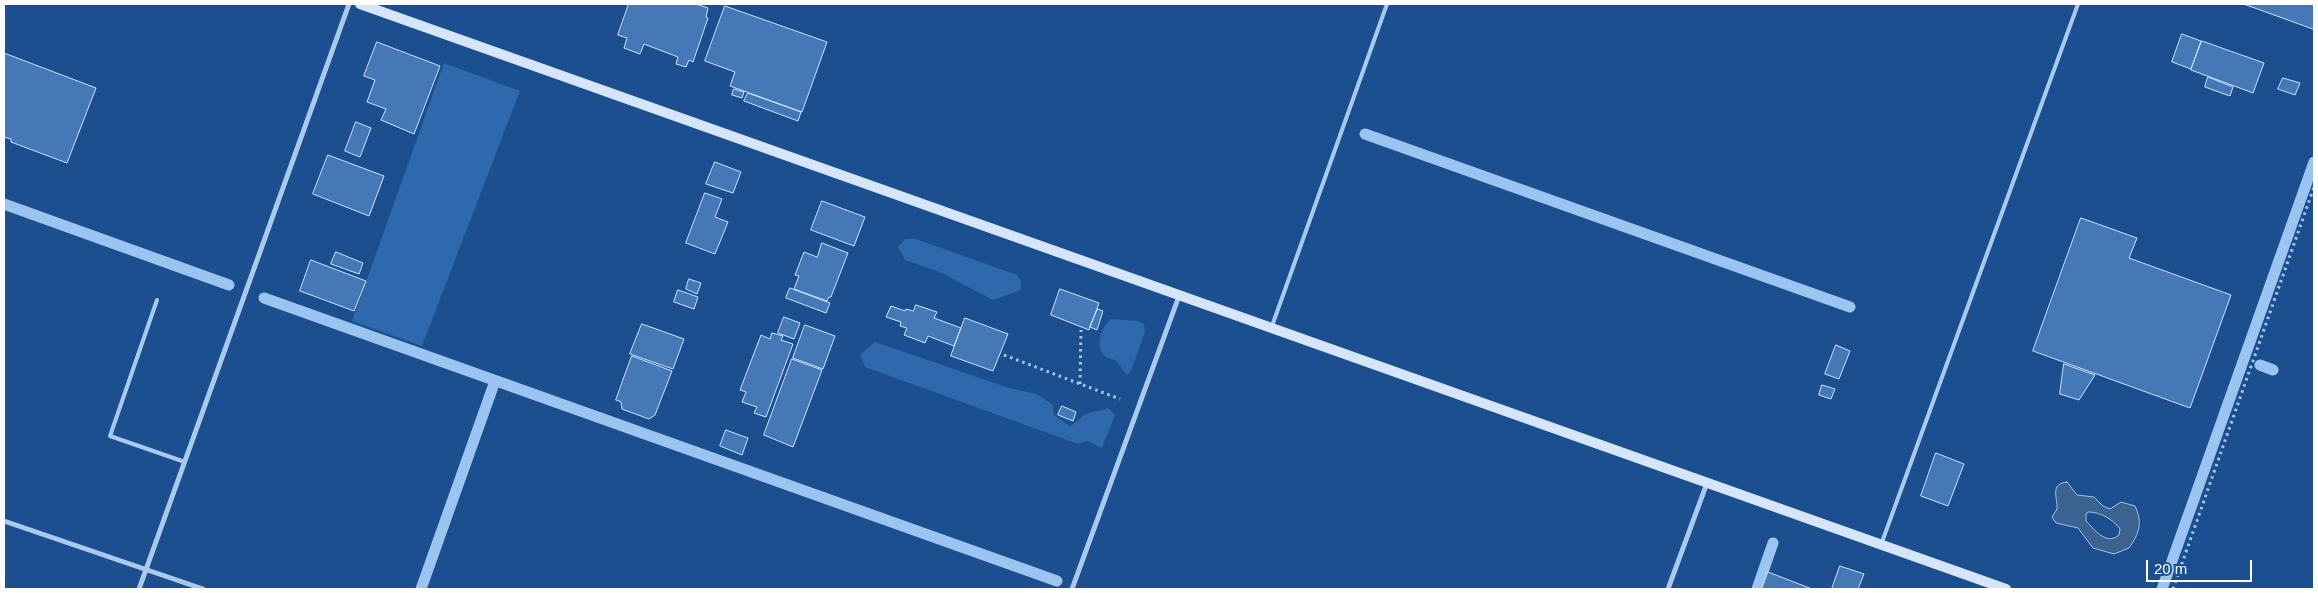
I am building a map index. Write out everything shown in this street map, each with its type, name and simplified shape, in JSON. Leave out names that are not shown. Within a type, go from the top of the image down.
[{"type":"street","points":[[139,589],[349,4]]},
{"type":"street","points":[[360,4],[2006,589]]},
{"type":"street","points":[[1072,589],[1179,296]]},
{"type":"street","points":[[1668,589],[1706,483]]},
{"type":"street","points":[[4,521],[203,589]]},
{"type":"lane","points":[[1271,328],[1387,4]]},
{"type":"lane","points":[[1881,544],[2078,4]]},
{"type":"lane","points":[[157,300],[110,436],[185,462]]},
{"type":"path","points":[[2173,589],[2314,187]]},
{"type":"path","points":[[1080,384],[1081,330]]},
{"type":"path","points":[[1004,356],[1139,406]]},
{"type":"shaded area","points":[[444,63],[520,91],[422,346],[352,321]]},
{"type":"shaded area","points":[[905,239],[916,239],[1017,275],[1021,281],[1021,290],[993,300],[942,273],[905,260],[898,247]]},
{"type":"shaded area","points":[[1111,319],[1138,321],[1144,324],[1145,332],[1131,371],[1127,375],[1116,361],[1106,357],[1100,349],[1102,332],[1107,322]]},
{"type":"shaded area","points":[[875,342],[1006,387],[1036,394],[1052,404],[1054,415],[1070,426],[1085,415],[1108,408],[1115,415],[1102,448],[1087,441],[1078,444],[865,367],[860,355]]},
{"type":"shaded area","points":[[2067,482],[2077,495],[2094,497],[2103,506],[2110,509],[2121,502],[2135,506],[2139,518],[2139,528],[2129,548],[2114,554],[2093,548],[2078,528],[2056,523],[2052,517],[2057,509],[2056,489],[2061,483]],"holes":[[[2093,512],[2114,522],[2120,529],[2119,535],[2109,539],[2097,532],[2086,521],[2086,514]]]},
{"type":"building","points":[[629,4],[696,4],[708,8],[706,17],[708,18],[693,62],[689,60],[686,67],[676,64],[678,57],[644,44],[640,54],[624,48],[627,38],[618,35]]},
{"type":"building","points":[[2244,4],[2314,4],[2314,29]]},
{"type":"building","points":[[725,6],[827,42],[802,112],[730,86],[735,72],[705,61]]},
{"type":"building","points":[[2182,34],[2201,41],[2191,69],[2172,62]]},
{"type":"building","points":[[2202,41],[2264,63],[2253,93],[2191,70]]},
{"type":"building","points":[[377,42],[440,66],[414,134],[381,120],[386,109],[367,102],[375,80],[364,76]]},
{"type":"building","points":[[4,53],[96,88],[67,163],[11,142],[11,139],[4,137]]},
{"type":"building","points":[[2208,77],[2233,87],[2230,96],[2205,87]]},
{"type":"building","points":[[2283,78],[2300,83],[2295,95],[2278,89]]},
{"type":"building","points":[[734,89],[744,92],[742,98],[732,95]]},
{"type":"building","points":[[748,93],[801,112],[798,121],[744,101]]},
{"type":"building","points":[[356,122],[371,128],[360,157],[345,151]]},
{"type":"building","points":[[328,155],[384,176],[369,216],[313,194]]},
{"type":"building","points":[[715,162],[741,172],[733,193],[706,184]]},
{"type":"building","points":[[705,193],[722,199],[715,217],[728,222],[715,254],[686,243]]},
{"type":"building","points":[[822,201],[865,217],[854,246],[811,230]]},
{"type":"building","points":[[2081,218],[2137,238],[2129,258],[2231,295],[2190,408],[2033,351]]},
{"type":"building","points":[[822,243],[848,253],[831,297],[827,301],[794,289],[799,276],[795,275],[804,252],[817,257]]},
{"type":"building","points":[[336,252],[363,263],[359,274],[331,264]]},
{"type":"building","points":[[311,260],[366,281],[354,311],[300,291]]},
{"type":"building","points":[[689,279],[701,283],[697,294],[686,289]]},
{"type":"building","points":[[790,288],[830,303],[826,313],[786,298]]},
{"type":"building","points":[[1060,289],[1099,303],[1089,330],[1051,315]]},
{"type":"building","points":[[678,290],[698,297],[694,309],[674,302]]},
{"type":"building","points":[[916,305],[937,312],[934,318],[961,328],[954,346],[928,336],[925,343],[904,335],[907,328],[900,326],[901,322],[886,317],[891,306],[905,311],[906,309],[913,311]]},
{"type":"building","points":[[1098,309],[1103,311],[1097,330],[1090,327]]},
{"type":"building","points":[[784,317],[800,323],[794,339],[778,333]]},
{"type":"building","points":[[965,318],[1008,334],[993,371],[951,356]]},
{"type":"building","points":[[642,324],[684,339],[673,369],[630,354]]},
{"type":"building","points":[[805,325],[835,336],[823,369],[793,358]]},
{"type":"building","points":[[772,333],[783,336],[781,340],[793,344],[766,417],[754,413],[757,407],[742,402],[746,392],[740,390],[761,335],[770,339]]},
{"type":"building","points":[[1836,345],[1850,351],[1839,379],[1825,374]]},
{"type":"building","points":[[632,356],[672,371],[655,415],[649,419],[622,409],[621,402],[616,400]]},
{"type":"building","points":[[792,359],[822,370],[793,447],[764,435]]},
{"type":"building","points":[[2064,364],[2095,375],[2079,400],[2060,394]]},
{"type":"building","points":[[1822,385],[1835,389],[1831,399],[1819,395]]},
{"type":"building","points":[[1062,406],[1076,412],[1073,421],[1058,415]]},
{"type":"building","points":[[726,430],[748,438],[742,455],[720,446]]},
{"type":"building","points":[[1936,453],[1964,464],[1948,506],[1921,496]]},
{"type":"building","points":[[1840,566],[1864,574],[1858,589],[1832,589]]},
{"type":"building","points":[[1768,572],[1812,589],[1762,589]]},
{"type":"waterway","points":[[1365,134],[1850,307]]},
{"type":"waterway","points":[[2162,589],[2314,162]]},
{"type":"waterway","points":[[4,204],[229,285]]},
{"type":"waterway","points":[[264,298],[1057,581]]},
{"type":"waterway","points":[[2260,365],[2273,370]]},
{"type":"waterway","points":[[421,589],[495,381]]},
{"type":"waterway","points":[[1757,589],[1773,543]]}]
